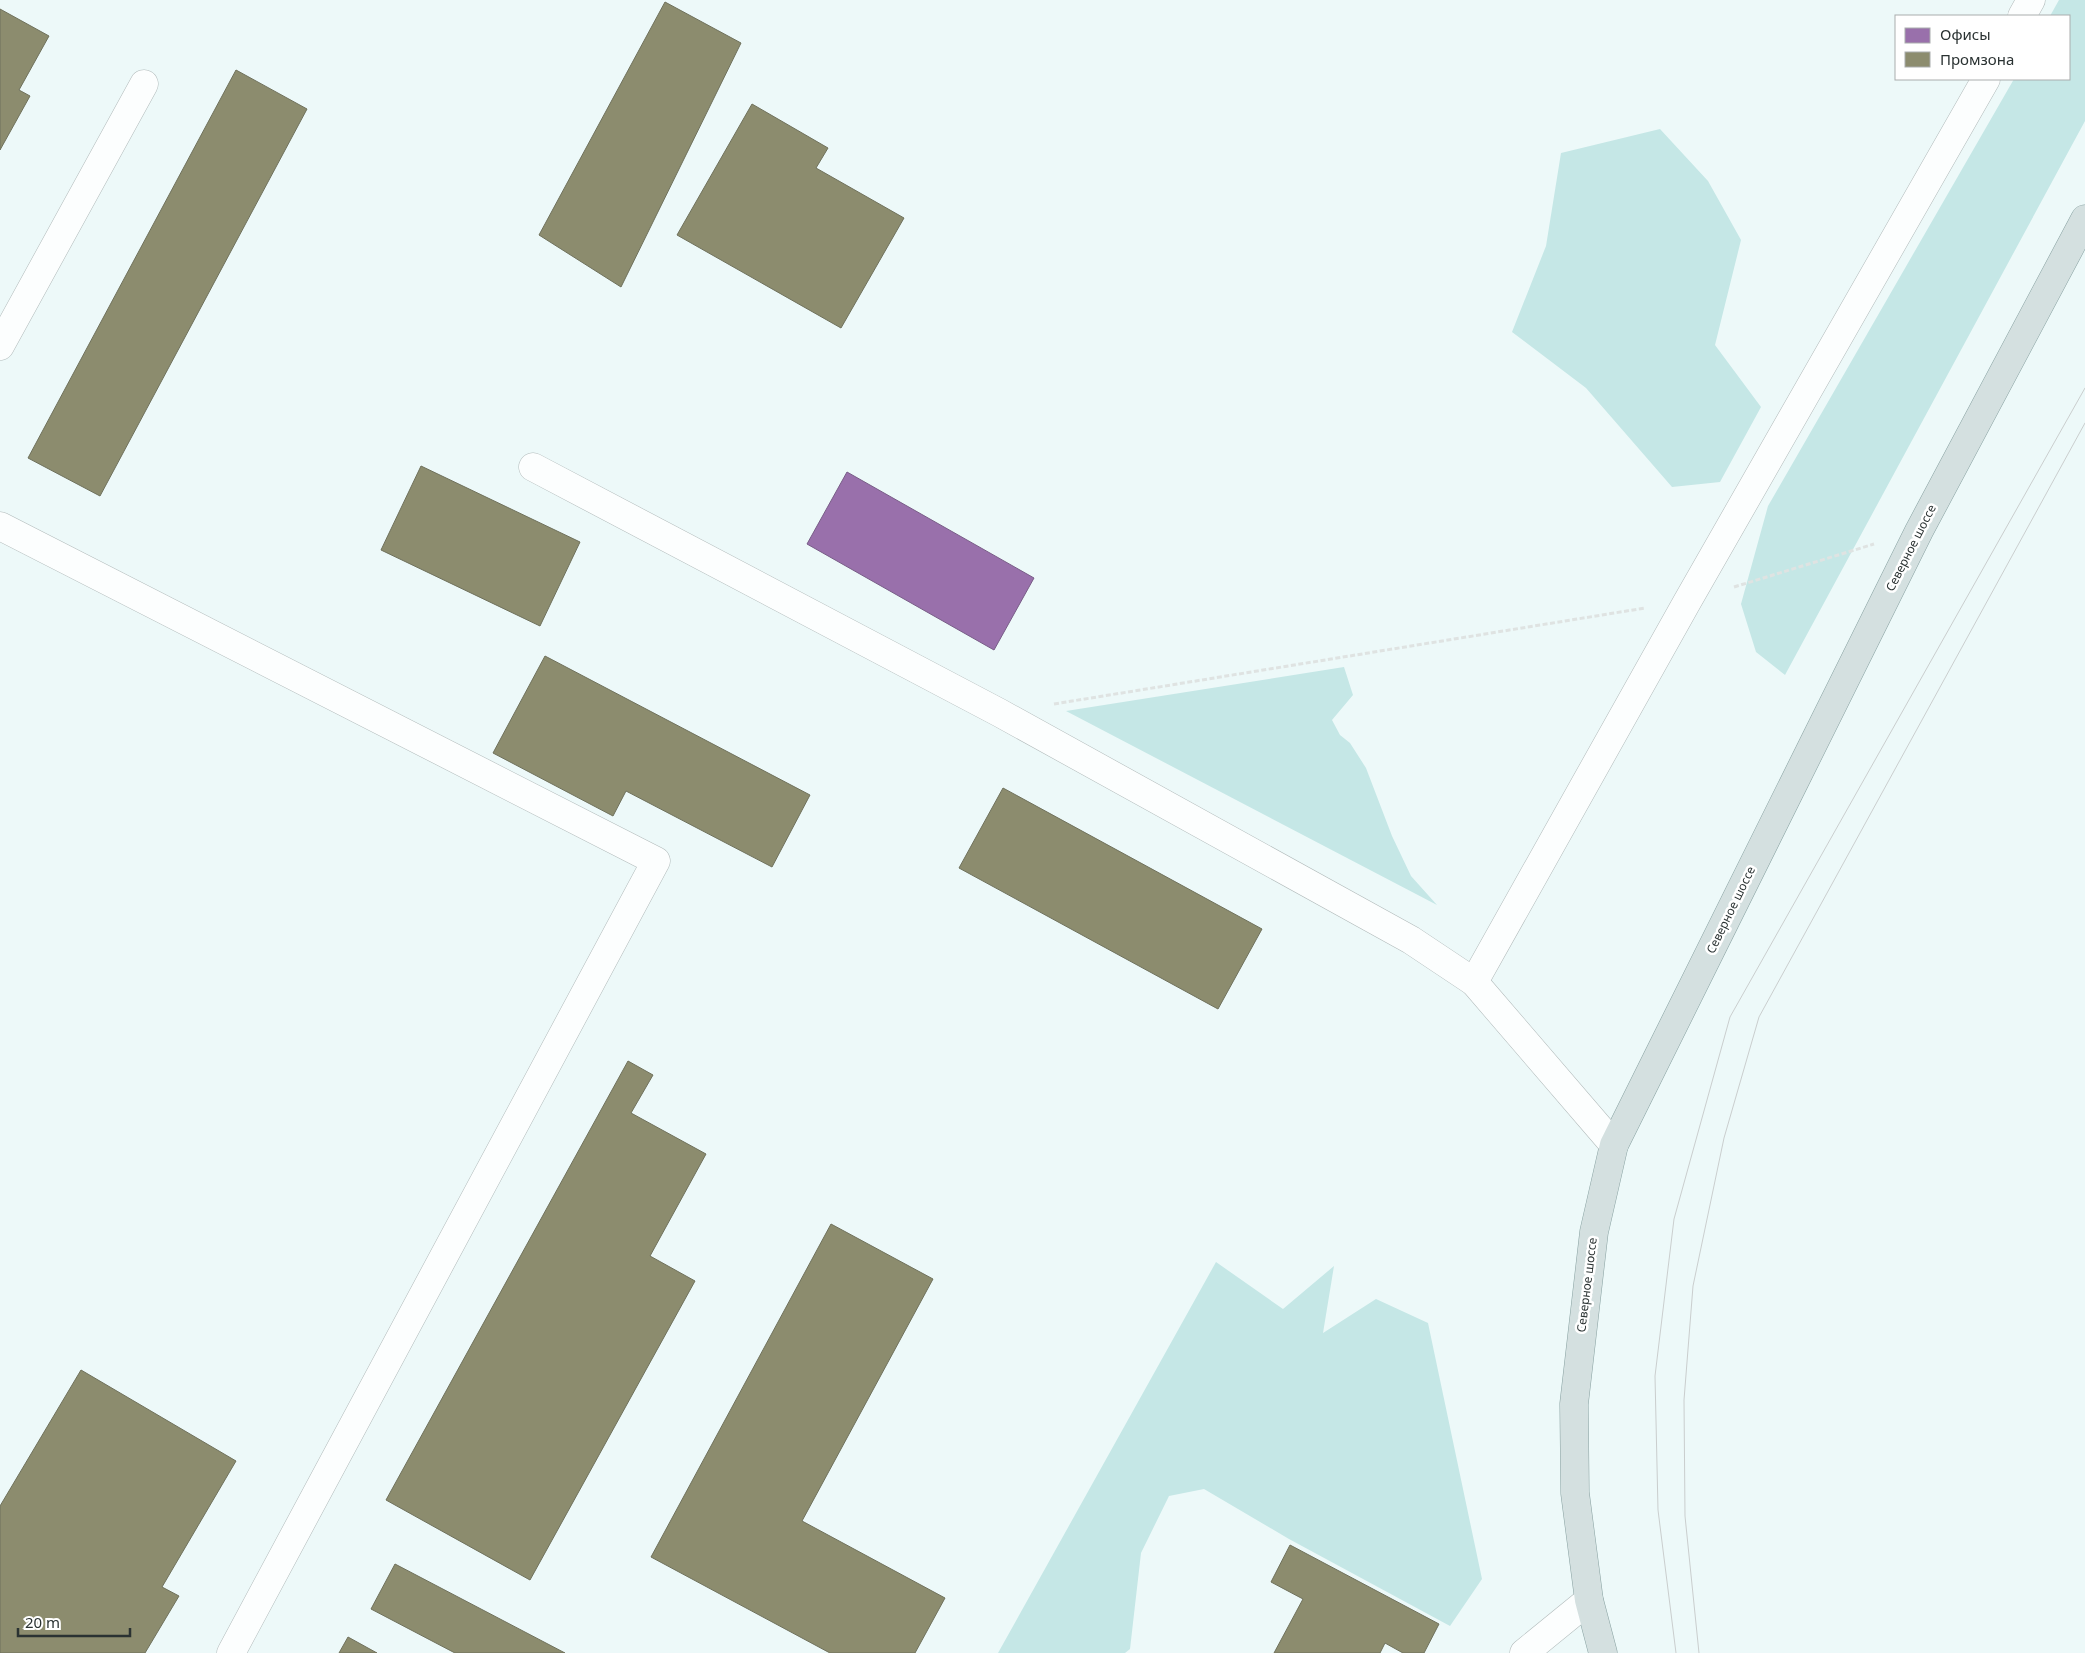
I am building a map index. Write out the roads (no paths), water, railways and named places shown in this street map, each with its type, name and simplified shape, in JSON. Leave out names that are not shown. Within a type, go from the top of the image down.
[{"type":"main road","name":"Северное шоссе","points":[[1603,1653],[1589,1600],[1575,1492],[1574,1404],[1594,1232],[1614,1145],[1919,530],[2085,219]]},
{"type":"street","points":[[2023,15],[2031,0]]},
{"type":"street","points":[[1474,982],[1687,602],[1985,80]]},
{"type":"street","points":[[0,346],[144,84]]},
{"type":"street","points":[[533,467],[1000,713],[1411,940],[1474,982],[1614,1145]]},
{"type":"street","points":[[0,526],[656,860],[231,1653]]},
{"type":"street","points":[[1524,1653],[1589,1600]]},
{"type":"tram line","points":[[1676,1653],[1658,1510],[1655,1376],[1674,1219],[1730,1017],[2085,388]]},
{"type":"tram line","points":[[1699,1653],[1685,1516],[1684,1400],[1693,1286],[1724,1138],[1759,1017],[2085,423]]}]
